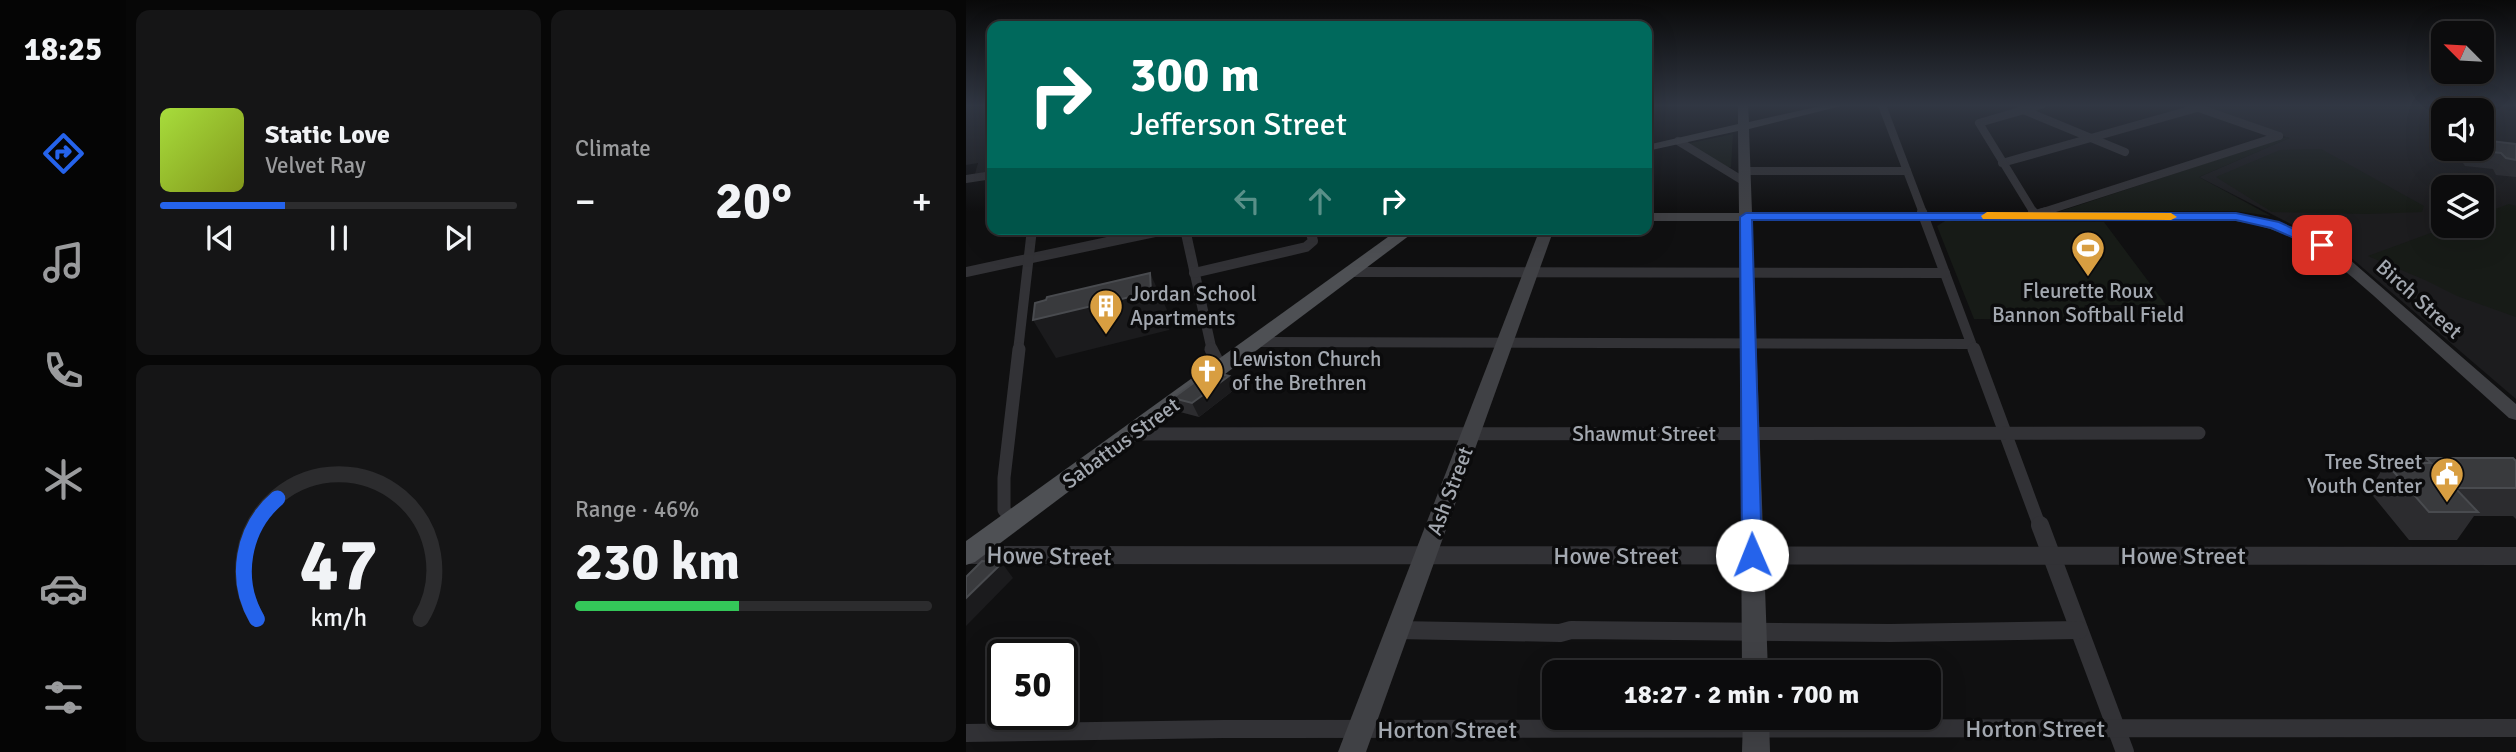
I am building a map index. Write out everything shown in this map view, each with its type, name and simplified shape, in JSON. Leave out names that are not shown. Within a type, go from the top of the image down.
[{"type":"main road","points":[[1652,147],[1682,140]]},
{"type":"main road","points":[[1744,140],[1755,660]]},
{"type":"main road","name":"Birch Street","points":[[1652,217],[2035,215],[2236,217],[2262,221],[2302,236],[2346,262],[2516,414]]},
{"type":"main road","name":"Sabattus Street","points":[[967,555],[1402,235]]},
{"type":"main road","name":"Ash Street","points":[[1352,752],[1545,235]]},
{"type":"street","points":[[1895,140],[2125,752]]},
{"type":"street","points":[[1989,140],[2035,215],[2265,140]]},
{"type":"street","points":[[2002,163],[2083,140]]},
{"type":"street","points":[[2095,140],[2125,152]]},
{"type":"street","points":[[1678,141],[1745,176],[1907,171]]},
{"type":"street","points":[[966,179],[987,176]]},
{"type":"street","points":[[1019,518],[1010,517],[1004,510],[1004,478],[1031,235]]},
{"type":"street","points":[[966,272],[1141,235]]},
{"type":"street","points":[[1186,235],[1211,349],[1221,369]]},
{"type":"street","points":[[1194,273],[1306,247],[1314,241],[1312,235]]},
{"type":"street","points":[[1352,272],[1945,273]]},
{"type":"street","points":[[1258,342],[1971,344]]},
{"type":"street","name":"Shawmut Street","points":[[1130,434],[2199,433]]},
{"type":"street","name":"Howe Street","points":[[967,555],[2516,556]]},
{"type":"street","points":[[1396,630],[1560,633],[1571,630],[2079,630]]},
{"type":"street","name":"Horton Street","points":[[966,733],[1360,729],[1756,733],[2516,728]]},
{"type":"shaded area","points":[[966,140],[987,140],[987,172],[975,174],[978,163],[966,165]]},
{"type":"shaded area","points":[[1704,140],[1733,140],[1731,167],[1725,167],[1686,144]]},
{"type":"shaded area","points":[[2277,140],[2285,140],[2199,177],[2271,216],[2234,211],[2061,211]]},
{"type":"shaded area","points":[[2284,140],[2431,140],[2431,161],[2494,161],[2494,140],[2516,140],[2516,399],[2342,250],[2199,177]]},
{"type":"shaded area","points":[[2321,149],[2424,206],[2422,212],[2272,212],[2216,177],[2280,150]]},
{"type":"shaded area","points":[[2509,204],[2516,206],[2516,317],[2457,296],[2368,256],[2431,233],[2431,238],[2494,238],[2494,210]]},
{"type":"shaded area","points":[[1945,221],[2104,222],[2166,305],[2085,305],[2080,320],[1974,319],[1937,226]]},
{"type":"building","points":[[2494,141],[2516,144],[2516,160],[2506,158],[2501,153],[2494,152]]},
{"type":"building","points":[[1150,273],[1151,292],[1033,320],[1035,303],[1046,300],[1047,297]]},
{"type":"building","points":[[1210,371],[1229,376],[1192,403],[1173,398]]},
{"type":"building","points":[[2426,458],[2513,458],[2516,461],[2516,488],[2455,488],[2478,512],[2429,512],[2386,463],[2431,463]]},
{"type":"building","points":[[982,561],[1002,563],[966,598],[966,577]]},
{"type":"slow traffic","points":[[1987,216],[2171,217]]},
{"type":"place","name":"Fleurette Roux Bannon Softball Field","points":[[2088,278]]},
{"type":"place","name":"Jordan School Apartments","points":[[1106,336]]},
{"type":"place","name":"Lewiston Church of the Brethren","points":[[1207,401]]},
{"type":"place","name":"Tree Street Youth Center","points":[[2447,504]]},
{"type":"route","points":[[1752,555],[1746,217],[2236,217],[2262,221],[2322,245]]}]
